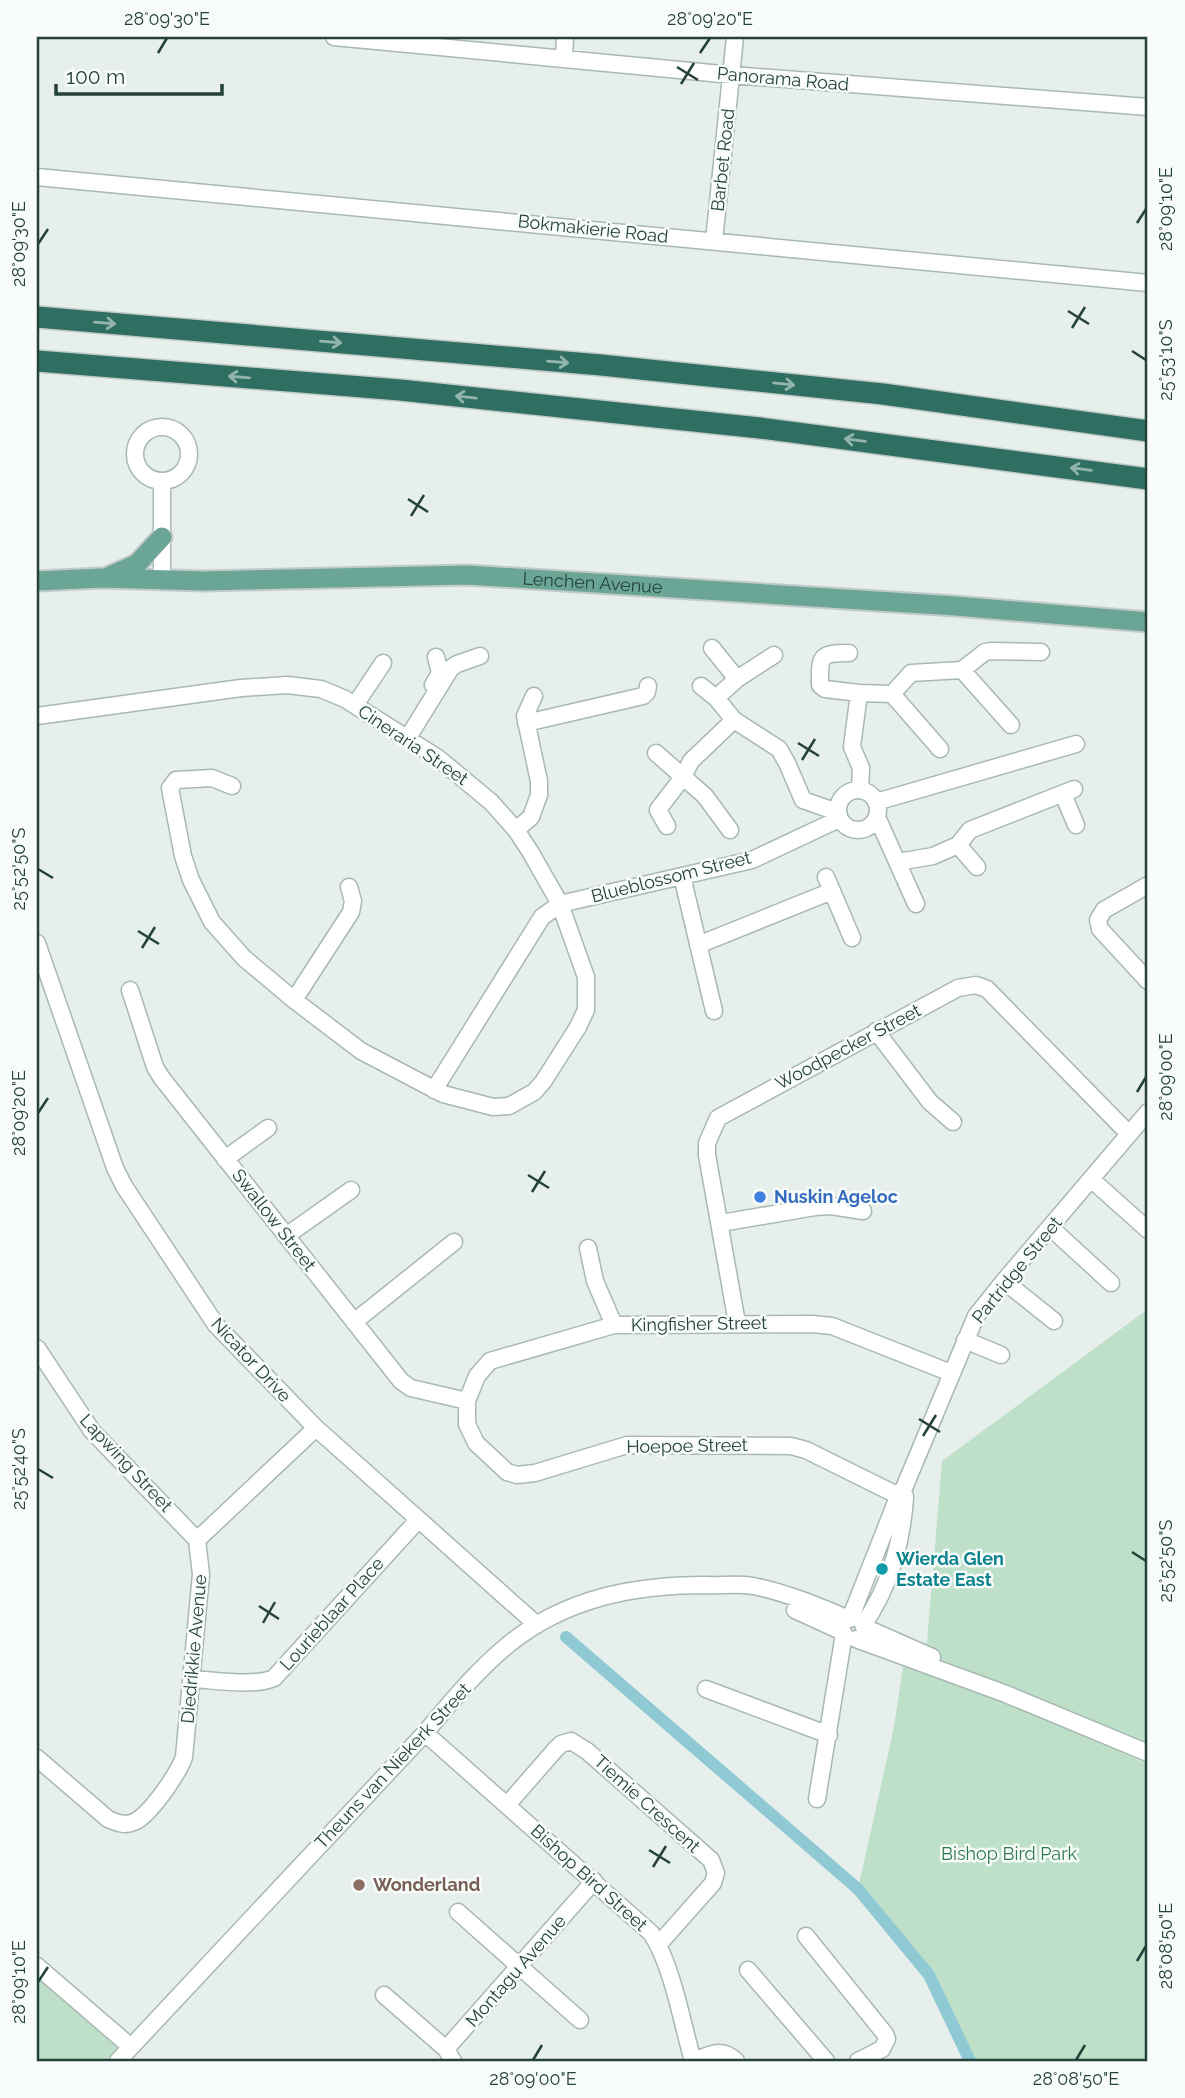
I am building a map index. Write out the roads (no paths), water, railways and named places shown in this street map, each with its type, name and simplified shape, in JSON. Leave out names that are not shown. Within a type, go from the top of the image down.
[{"type":"highway","points":[[37,317],[601,365],[856,391],[1148,431]]},
{"type":"highway","points":[[37,361],[400,390],[760,428],[1148,479]]},
{"type":"main road","points":[[102,579],[137,564],[162,537]]},
{"type":"main road","name":"Lenchen Avenue","points":[[37,582],[467,575],[956,606],[1148,622]]},
{"type":"street","name":"Panorama Road","points":[[334,37],[732,75],[1148,107]]},
{"type":"street","points":[[564,58],[565,37]]},
{"type":"street","name":"Barbet Road","points":[[714,241],[735,37]]},
{"type":"street","name":"Bokmakierie Road","points":[[37,177],[1148,283]]},
{"type":"street","points":[[162,482],[162,580]]},
{"type":"street","points":[[712,648],[737,679]]},
{"type":"street","points":[[892,694],[911,673],[962,670],[991,650],[1041,652]]},
{"type":"street","points":[[849,653],[828,653],[823,656],[820,661],[820,685],[825,689],[892,694],[940,749]]},
{"type":"street","points":[[716,698],[737,679],[774,655]]},
{"type":"street","points":[[405,737],[451,668],[480,656]]},
{"type":"street","points":[[405,737],[439,673],[436,657]]},
{"type":"street","points":[[355,705],[383,663]]},
{"type":"street","points":[[962,670],[1011,725]]},
{"type":"street","name":"Cineraria Street","points":[[37,716],[241,688],[287,685],[321,689],[355,705],[466,779],[516,831],[538,863],[560,904],[586,977],[586,1010],[578,1027],[534,1092],[509,1106],[493,1107],[434,1090],[361,1051],[244,958],[212,922],[191,880],[183,856],[171,784],[176,780],[207,778],[232,786]]},
{"type":"street","points":[[526,723],[643,696],[649,686]]},
{"type":"street","points":[[701,686],[716,698],[734,720],[779,749],[788,763],[803,800],[838,815],[848,829],[855,831],[869,828],[877,809],[1076,744]]},
{"type":"street","points":[[859,693],[852,747],[861,768],[860,790],[873,796],[916,904]]},
{"type":"street","points":[[516,831],[531,817],[540,795],[525,712],[534,696]]},
{"type":"street","points":[[667,826],[659,808],[683,777],[691,761],[734,720]]},
{"type":"street","points":[[656,753],[705,796],[730,830]]},
{"type":"street","name":"Blueblossom Street","points":[[434,1090],[542,917],[560,904],[752,860],[838,815],[841,798],[853,790],[860,790]]},
{"type":"street","points":[[898,862],[933,856],[958,845],[970,830],[1069,792],[1076,825]]},
{"type":"street","points":[[958,845],[977,867]]},
{"type":"street","points":[[682,876],[714,1011]]},
{"type":"street","points":[[698,945],[829,884],[852,938]]},
{"type":"street","points":[[1148,885],[1104,910],[1098,920],[1100,929],[1148,981]]},
{"type":"street","points":[[295,1000],[351,912],[353,901],[349,887]]},
{"type":"street","points":[[542,917],[566,924]]},
{"type":"street","name":"Nicator Drive","points":[[37,943],[108,1153],[124,1186],[216,1325],[316,1428],[537,1625]]},
{"type":"street","name":"Woodpecker Street","points":[[737,1323],[707,1155],[707,1143],[718,1118],[957,988],[975,985],[987,989],[1138,1132]]},
{"type":"street","name":"Swallow Street","points":[[130,990],[155,1067],[161,1077],[354,1322],[406,1385],[467,1401]]},
{"type":"street","points":[[876,1031],[930,1102],[953,1122]]},
{"type":"street","name":"Partridge Street","points":[[853,1629],[863,1584],[976,1317],[1092,1180],[1138,1132],[1148,1112]]},
{"type":"street","points":[[225,1159],[268,1128]]},
{"type":"street","points":[[1092,1180],[1148,1230]]},
{"type":"street","points":[[286,1237],[351,1190]]},
{"type":"street","points":[[720,1223],[815,1207],[831,1206],[863,1211]]},
{"type":"street","points":[[1051,1228],[1111,1283]]},
{"type":"street","points":[[354,1322],[454,1242]]},
{"type":"street","points":[[588,1248],[595,1281],[614,1325]]},
{"type":"street","points":[[1004,1281],[1054,1321]]},
{"type":"street","name":"Kingfisher Street","points":[[467,1401],[477,1376],[490,1361],[614,1325],[737,1323],[832,1326],[951,1373]]},
{"type":"street","points":[[965,1340],[1001,1355]]},
{"type":"street","name":"Lapwing Street","points":[[37,1348],[92,1431],[197,1540]]},
{"type":"street","name":"Hoepoe Street","points":[[467,1401],[467,1424],[476,1443],[508,1472],[517,1475],[534,1473],[627,1446],[791,1446],[806,1450],[903,1494]]},
{"type":"street","points":[[197,1540],[316,1428]]},
{"type":"street","name":"Partridge Street","points":[[853,1629],[880,1593],[898,1550],[903,1494]]},
{"type":"street","name":"Lourieblaar Place","points":[[191,1679],[266,1682],[274,1678],[418,1520]]},
{"type":"street","name":"Diedrikkie Avenue","points":[[37,1758],[108,1819],[117,1823],[138,1821],[174,1780],[184,1758],[201,1574],[197,1540]]},
{"type":"street","points":[[814,1606],[841,1604],[863,1584],[880,1593],[881,1633]]},
{"type":"street","name":"Theuns van Niekerk Street","points":[[118,2061],[425,1733],[487,1663],[537,1625],[580,1602],[616,1592],[668,1585],[742,1585],[763,1588],[814,1606],[853,1629],[881,1633],[989,1683],[1006,1694]]},
{"type":"street","name":"Theuns van Niekerk Street","points":[[731,1586],[853,1629],[1148,1753]]},
{"type":"street","points":[[817,1799],[842,1662],[853,1629]]},
{"type":"street","points":[[706,1689],[829,1735]]},
{"type":"street","name":"Bishop Bird Street","points":[[425,1733],[644,1926],[659,1944],[694,2061]]},
{"type":"street","name":"Tiemie Crescent","points":[[507,1805],[555,1749],[570,1741],[587,1751],[711,1860],[716,1873],[713,1883],[659,1944]]},
{"type":"street","name":"Montagu Avenue","points":[[450,2055],[594,1881]]},
{"type":"street","points":[[458,1912],[580,2020]]},
{"type":"street","points":[[806,1936],[886,2034],[887,2039],[882,2049],[858,2061]]},
{"type":"street","points":[[37,1966],[131,2047]]},
{"type":"street","points":[[748,1970],[826,2061]]},
{"type":"street","points":[[384,1995],[450,2055]]},
{"type":"street","points":[[694,2061],[717,2052],[728,2054],[736,2061]]},
{"type":"waterway","points":[[566,1637],[858,1889],[929,1975],[970,2061]]},
{"type":"place","name":"Nuskin Ageloc","points":[[760,1197]]},
{"type":"place","name":"Wierda Glen Estate East","points":[[882,1569]]},
{"type":"place","name":"Wonderland","points":[[359,1885]]},
{"type":"park label","name":"Bishop Bird Park","points":[[1009,1854]]}]
